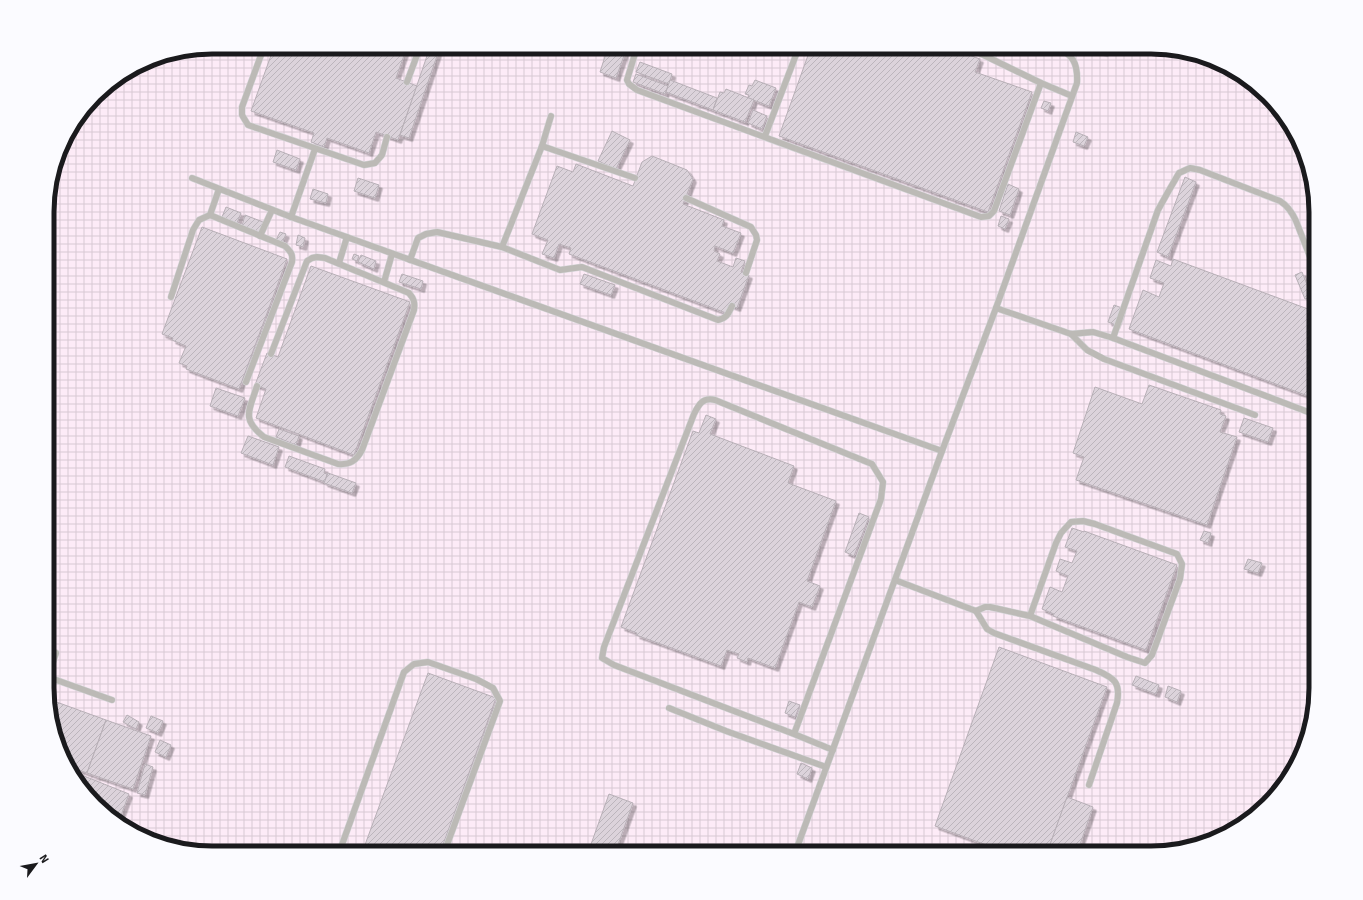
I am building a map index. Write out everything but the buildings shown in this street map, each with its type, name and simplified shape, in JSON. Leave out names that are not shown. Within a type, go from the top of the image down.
[{"type":"lane","points":[[261,54],[242,107],[242,115],[248,125],[364,165],[375,163],[382,155],[387,137]]},
{"type":"lane","points":[[407,82],[417,54]]},
{"type":"lane","points":[[635,54],[627,80],[629,84],[637,90],[981,217],[988,216],[994,211],[1041,83]]},
{"type":"lane","points":[[765,136],[796,54]]},
{"type":"lane","points":[[981,54],[1041,83],[1072,96]]},
{"type":"lane","points":[[798,846],[996,308],[1077,83],[1074,60],[1068,54]]},
{"type":"lane","points":[[502,247],[542,146],[550,116]]},
{"type":"lane","points":[[542,146],[635,178]]},
{"type":"lane","points":[[291,217],[315,149]]},
{"type":"lane","points":[[1114,338],[1158,210],[1179,173],[1185,169],[1190,168],[1200,170],[1280,201],[1292,213],[1309,254]]},
{"type":"lane","points":[[192,178],[272,210],[392,254],[942,451]]},
{"type":"lane","points":[[171,297],[193,230],[199,220],[210,215],[219,189]]},
{"type":"lane","points":[[686,198],[752,227],[758,240],[746,273]]},
{"type":"lane","points":[[260,236],[272,210]]},
{"type":"lane","points":[[210,215],[285,246],[293,256],[246,382]]},
{"type":"lane","points":[[410,260],[418,238],[426,234],[437,232],[502,247],[560,270],[582,267],[718,320],[728,316],[732,306]]},
{"type":"lane","points":[[339,263],[346,237]]},
{"type":"lane","points":[[384,282],[392,254]]},
{"type":"lane","points":[[257,386],[249,413],[249,422],[255,430],[264,437],[338,464],[352,462],[358,458],[362,450],[414,310],[415,303],[413,298],[408,293],[384,282],[325,258],[312,258],[307,261],[271,354]]},
{"type":"lane","points":[[996,308],[1071,334],[1093,332],[1114,338],[1309,411]]},
{"type":"lane","points":[[1071,334],[1087,350],[1104,359],[1256,415]]},
{"type":"lane","points":[[794,734],[881,499],[883,482],[872,464],[715,400],[705,400],[700,404],[694,414],[604,647],[602,658],[833,750]]},
{"type":"lane","points":[[976,611],[985,607],[990,607],[1030,616],[1127,657],[1145,663],[1152,655],[1180,579],[1182,564],[1176,554],[1109,528],[1083,521],[1070,522],[1058,538],[1030,616]]},
{"type":"lane","points":[[895,580],[976,611],[987,629],[1096,670],[1110,676],[1116,682],[1119,692],[1117,703],[1089,785]]},
{"type":"lane","points":[[54,659],[56,653]]},
{"type":"lane","points":[[342,846],[404,672],[414,664],[428,662],[476,679],[493,688],[500,701],[447,846]]},
{"type":"lane","points":[[54,679],[112,700]]},
{"type":"lane","points":[[669,708],[726,731],[826,767]]},
{"type":"shaded area","points":[[202,54],[1161,54],[1202,62],[1230,75],[1263,100],[1288,133],[1301,161],[1309,202],[1309,698],[1301,739],[1288,767],[1263,800],[1230,825],[1202,838],[1161,846],[202,846],[161,838],[133,825],[100,800],[75,767],[62,739],[55,708],[54,202],[59,171],[70,142],[81,124],[100,100],[124,81],[142,70],[171,59]]}]
